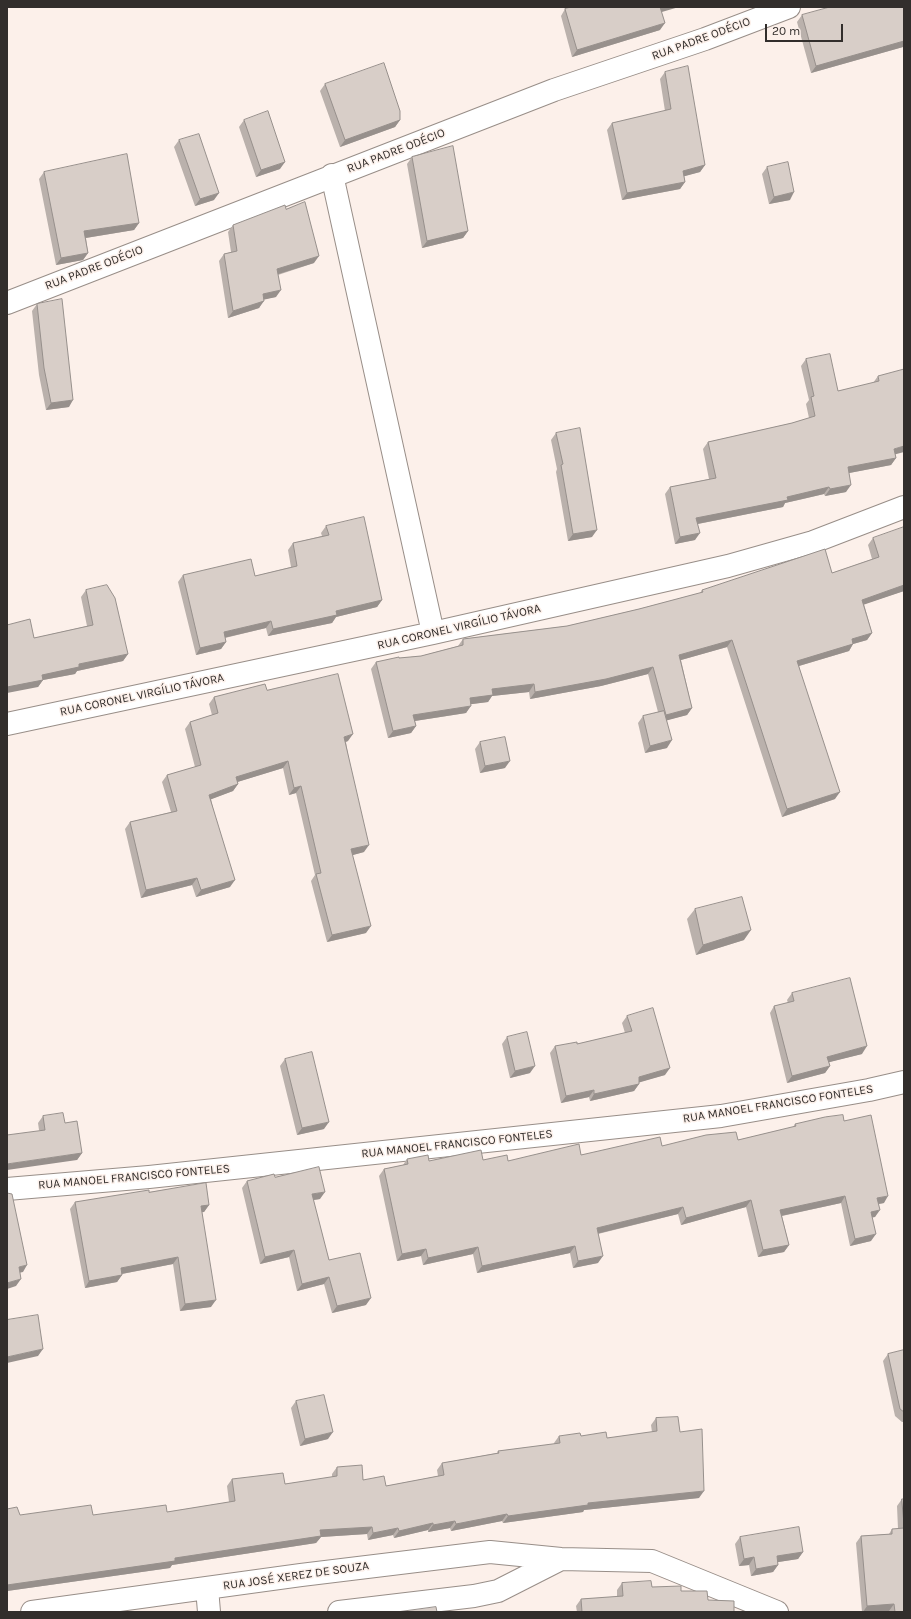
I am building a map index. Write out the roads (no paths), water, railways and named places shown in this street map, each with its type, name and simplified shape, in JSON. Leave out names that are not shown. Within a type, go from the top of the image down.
[{"type":"street","name":"RUA PADRE ODÉCIO","points":[[7,302],[554,90],[705,38],[789,7]]},
{"type":"street","points":[[332,175],[432,633]]},
{"type":"street","name":"RUA CORONEL VIRGÍLIO TÁVORA","points":[[7,724],[432,633],[728,566],[812,542],[904,507]]},
{"type":"street","name":"RUA MANOEL FRANCISCO FONTELES","points":[[7,1189],[149,1177],[721,1116],[870,1090],[904,1082]]},
{"type":"street","name":"RUA JOSÉ XEREZ DE SOUZA","points":[[32,1612],[316,1573],[490,1552],[561,1559],[652,1561],[777,1612]]},
{"type":"street","name":"RUA JOSÉ XEREZ DE SOUZA","points":[[339,1612],[474,1596],[498,1591],[561,1559]]},
{"type":"street","points":[[207,1588],[209,1612]]}]
